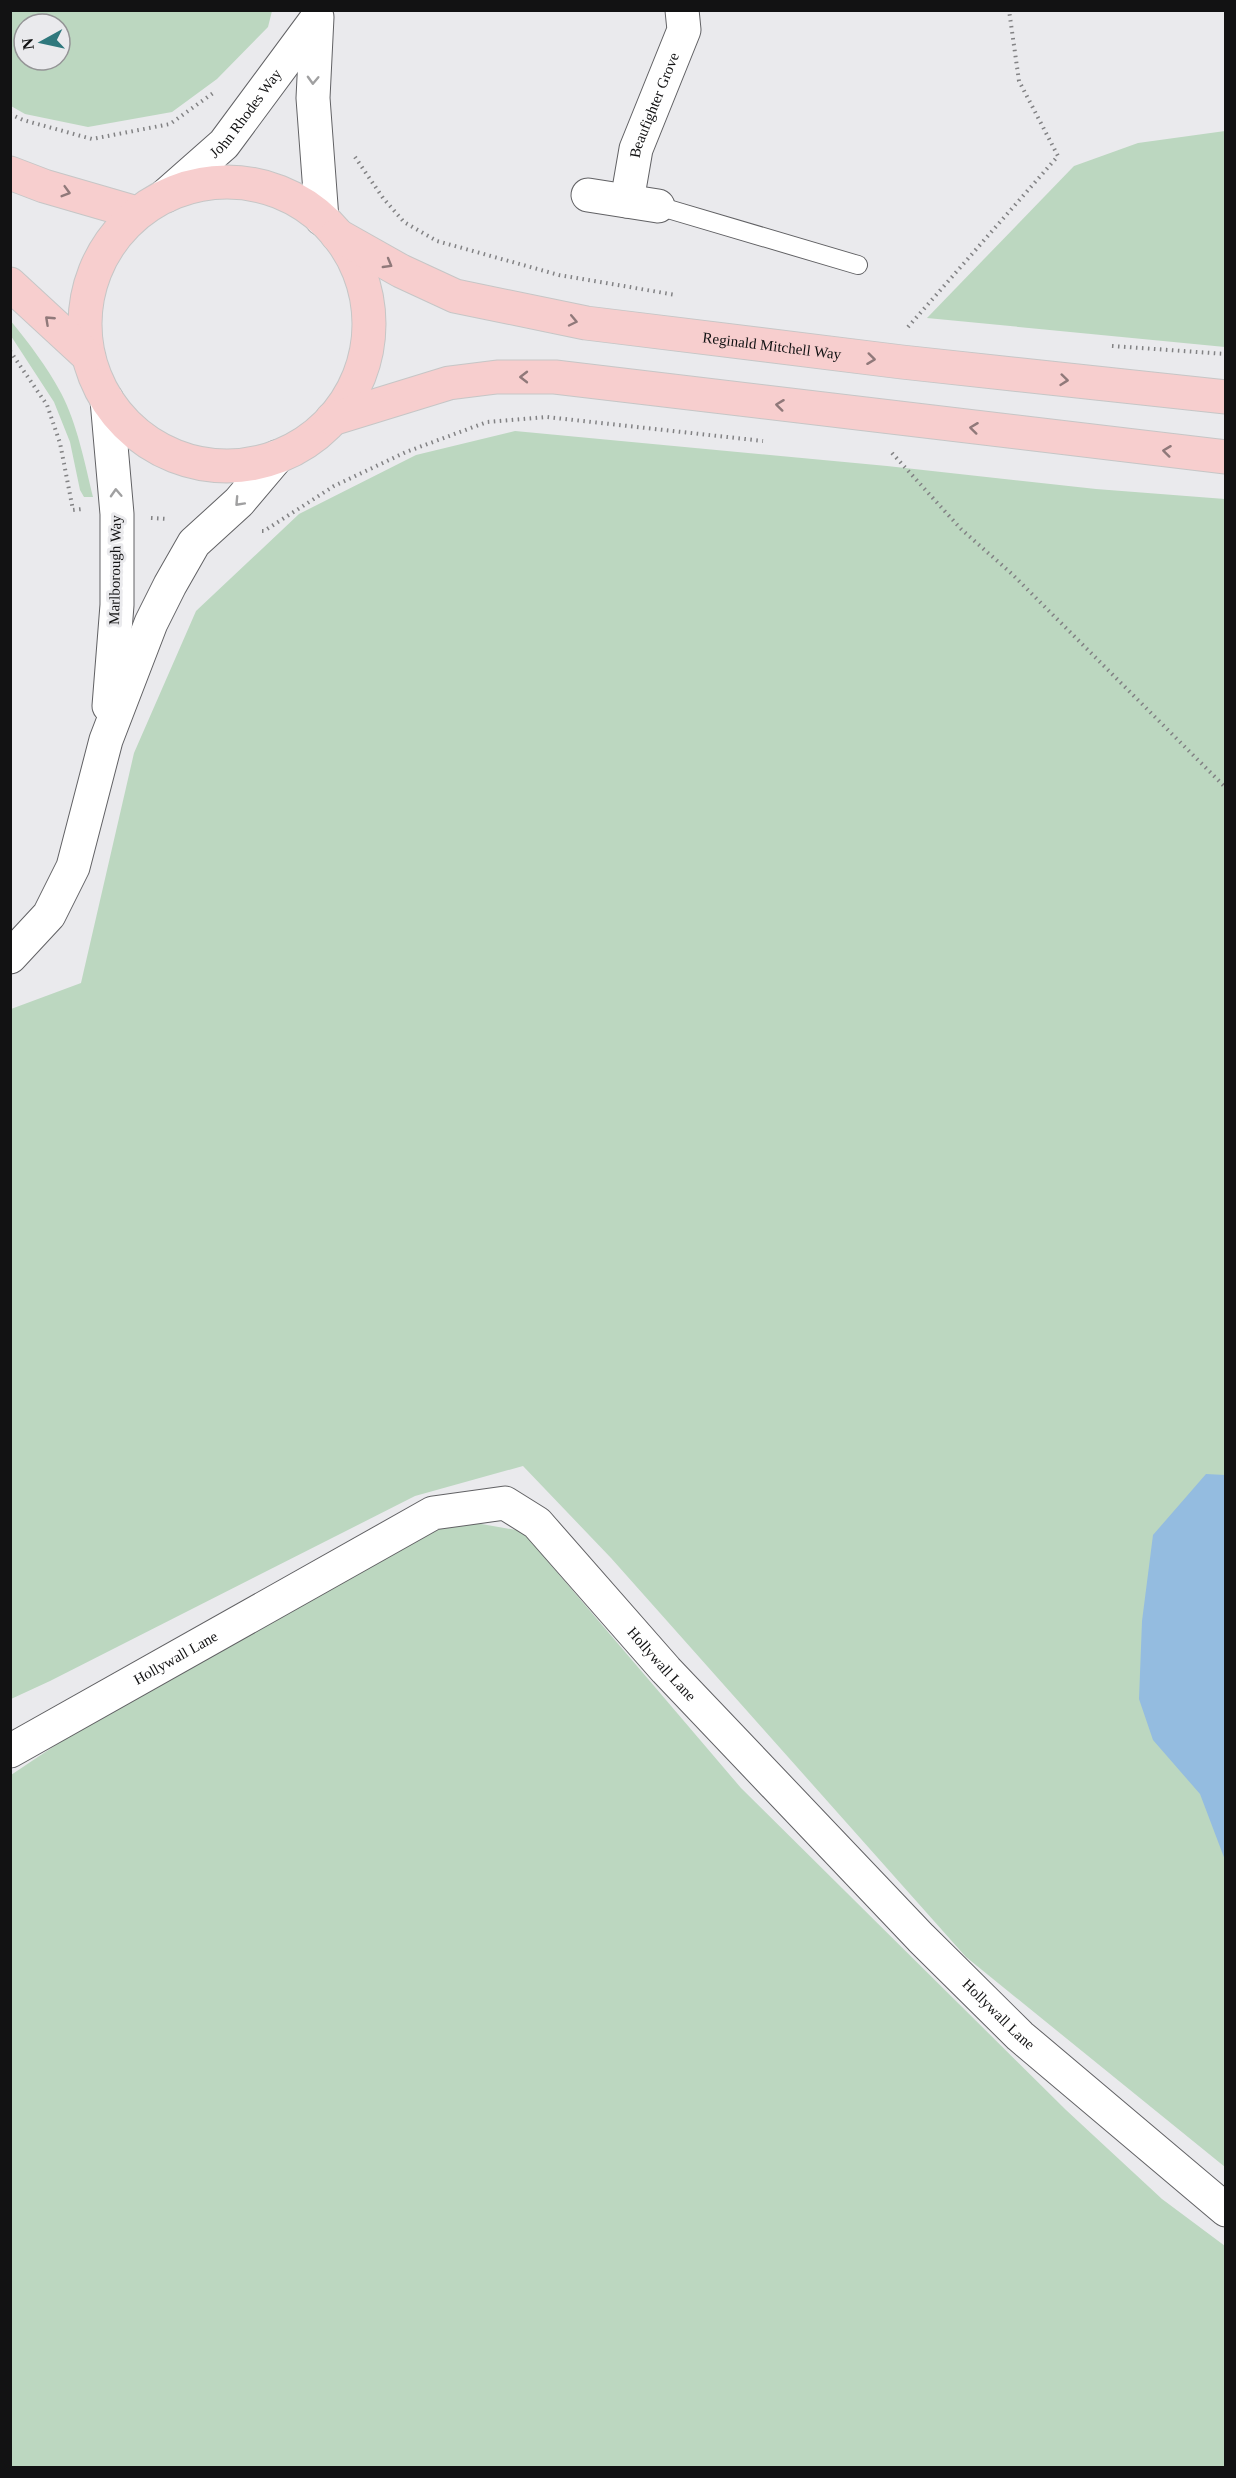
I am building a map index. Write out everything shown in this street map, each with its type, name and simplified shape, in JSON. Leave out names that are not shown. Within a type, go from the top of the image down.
[{"type":"main road","points":[[10,173],[44,186],[137,213]]},
{"type":"main road","name":"Reginald Mitchell Way","points":[[88,356],[86,303],[102,255],[116,235],[137,213],[165,196],[187,187],[209,183],[238,182],[275,190],[294,199],[330,227],[401,271],[456,296],[586,323],[914,364],[1226,397]]},
{"type":"main road","points":[[10,284],[88,356],[107,400],[125,423],[145,441],[194,463],[242,465],[277,457],[309,439],[332,419],[345,403],[360,370],[368,342],[368,316],[359,274],[347,249],[330,227]]},
{"type":"main road","points":[[332,419],[449,383],[497,377],[555,377],[1226,457]]},
{"type":"street","name":"Beaufighter Grove","points":[[642,204],[636,149],[684,30],[682,10]]},
{"type":"street","name":"John Rhodes Way","points":[[165,196],[224,144],[317,16]]},
{"type":"street","name":"John Rhodes Way","points":[[317,16],[313,98],[330,227]]},
{"type":"street","points":[[588,195],[642,204]]},
{"type":"street","name":"Marlborough Way","points":[[106,740],[117,604],[116,492],[107,400]]},
{"type":"street","name":"Marlborough Way","points":[[10,957],[49,915],[73,867],[106,740],[151,623],[194,543],[239,502],[277,457]]},
{"type":"street","name":"Hollywall Lane","points":[[10,1751],[434,1513],[504,1503],[537,1523],[666,1670],[921,1938],[1020,2036],[1226,2210]]},
{"type":"lane","points":[[642,204],[858,265]]},
{"type":"path","points":[[920,326],[909,324],[1058,156],[1019,81],[1009,10]]},
{"type":"path","points":[[10,114],[23,120],[92,139],[170,124],[223,87]]},
{"type":"path","points":[[355,155],[383,198],[404,222],[437,241],[559,275],[685,296]]},
{"type":"path","points":[[1107,345],[1226,354]]},
{"type":"path","points":[[10,351],[47,405],[60,443],[73,510],[88,509]]},
{"type":"path","points":[[264,531],[334,486],[406,452],[487,422],[547,417],[773,442]]},
{"type":"path","points":[[880,452],[903,455]]},
{"type":"path","points":[[892,453],[961,529],[1012,574],[1226,788]]},
{"type":"green space","points":[[11,10],[272,11],[268,27],[217,79],[172,112],[88,127],[25,114],[11,106]]},
{"type":"green space","points":[[1225,131],[1225,347],[927,318],[1074,166],[1138,143]]},
{"type":"green space","points":[[10,320],[44,365],[67,405],[80,444],[93,497],[84,497],[80,490],[70,442],[54,402],[11,336]]},
{"type":"green space","points":[[515,431],[887,466],[1096,489],[1225,499],[1225,2167],[966,1957],[611,1558],[523,1466],[415,1496],[11,1699],[11,1009],[81,983],[134,753],[196,611],[299,514],[416,455]]},
{"type":"green space","points":[[464,1521],[522,1531],[741,1788],[1066,2110],[1162,2199],[1225,2246],[1225,2467],[11,2468],[11,1775],[117,1704],[418,1536]]},
{"type":"water","points":[[1206,1474],[1225,1475],[1225,1860],[1200,1794],[1153,1740],[1139,1699],[1142,1621],[1153,1535]]}]
